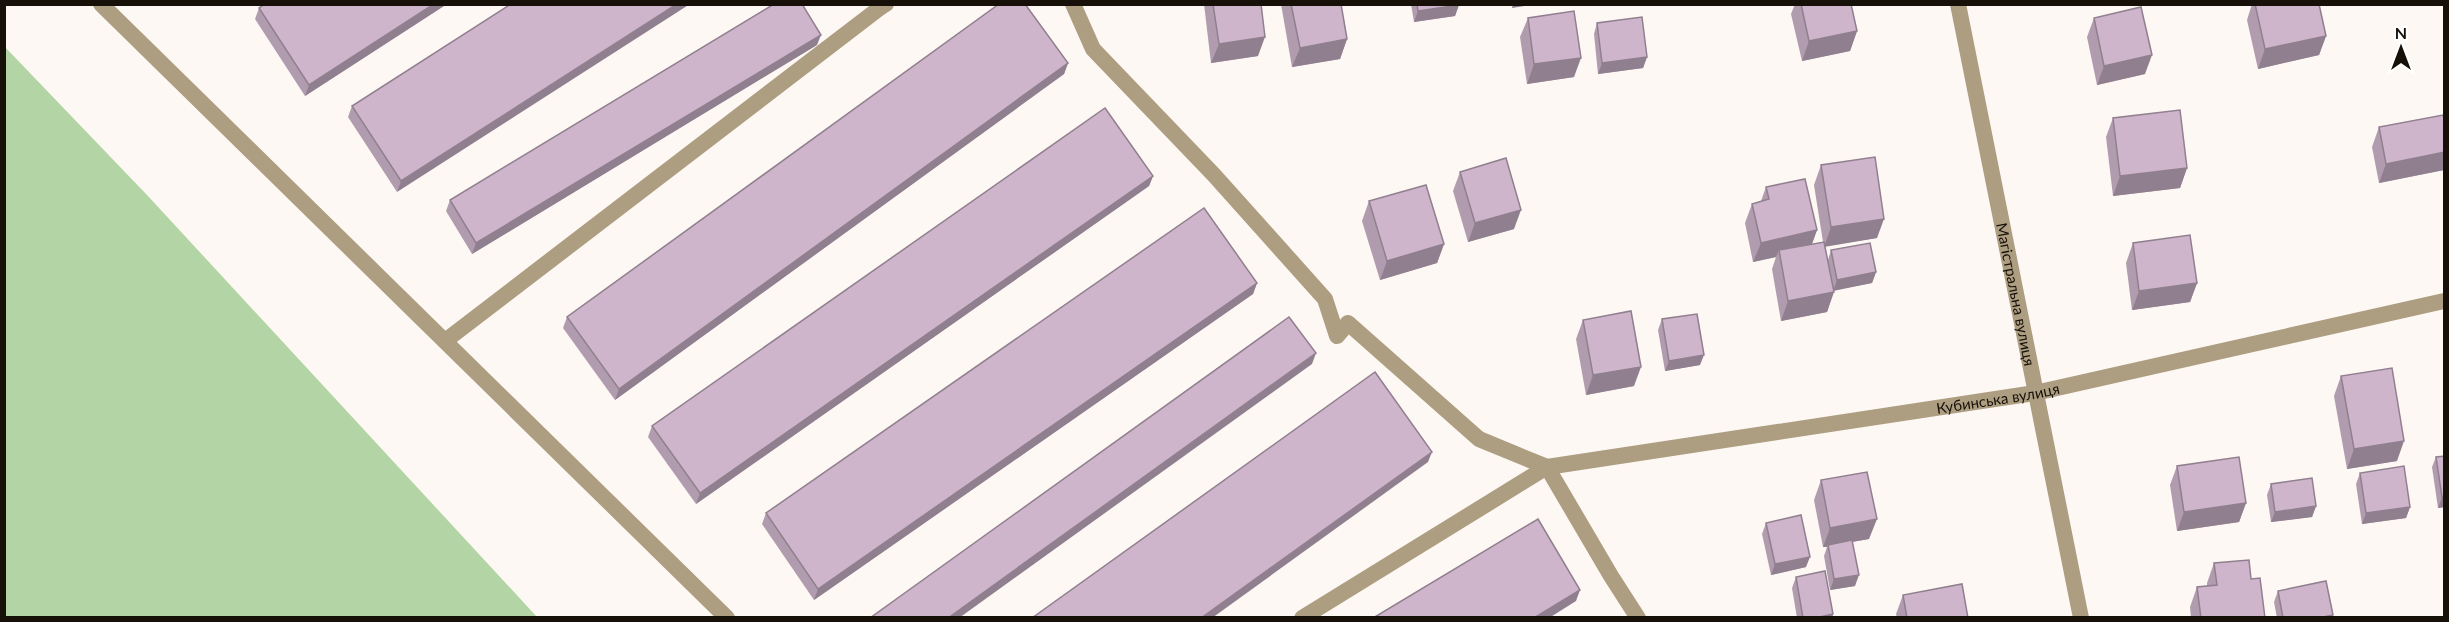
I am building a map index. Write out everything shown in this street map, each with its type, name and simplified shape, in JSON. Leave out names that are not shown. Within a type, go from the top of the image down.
[{"type":"street","points":[[100,4],[727,618]]},
{"type":"street","points":[[1072,4],[1093,49],[1214,175],[1324,299],[1337,336],[1348,323],[1479,439],[1547,467],[1638,618]]},
{"type":"street","name":"Магістральна вулиця","points":[[1958,4],[2081,618]]},
{"type":"street","points":[[445,341],[882,5]]},
{"type":"street","name":"Кубинська вулиця","points":[[1547,467],[2035,393],[2445,302]]},
{"type":"street","points":[[1302,618],[1547,467]]},
{"type":"green space","points":[[4,46],[147,195],[537,617],[5,617]]},
{"type":"building","points":[[265,4],[434,4],[309,85],[259,8]]},
{"type":"building","points":[[511,4],[677,4],[401,181],[352,106]]},
{"type":"building","points":[[774,4],[802,4],[821,35],[476,243],[450,200]]},
{"type":"building","points":[[999,4],[1025,4],[1068,63],[619,389],[567,317]]},
{"type":"building","points":[[1213,4],[1261,4],[1265,37],[1219,44]]},
{"type":"building","points":[[1291,4],[1341,4],[1347,39],[1300,48]]},
{"type":"building","points":[[1417,4],[1459,4],[1459,5],[1418,11]]},
{"type":"building","points":[[1801,4],[1851,4],[1857,31],[1809,41]]},
{"type":"building","points":[[2255,4],[2319,4],[2326,36],[2265,49]]},
{"type":"building","points":[[2141,7],[2152,55],[2104,66],[2094,18]]},
{"type":"building","points":[[1574,11],[1581,58],[1534,64],[1528,18]]},
{"type":"building","points":[[1642,17],[1647,57],[1602,63],[1597,23]]},
{"type":"building","points":[[1105,108],[1153,176],[700,493],[652,426]]},
{"type":"building","points":[[2180,110],[2187,168],[2120,176],[2113,118]]},
{"type":"building","points":[[2443,115],[2445,152],[2386,164],[2379,127]]},
{"type":"building","points":[[1875,157],[1884,219],[1831,227],[1821,165]]},
{"type":"building","points":[[1506,158],[1521,210],[1475,223],[1460,172]]},
{"type":"building","points":[[1805,179],[1817,230],[1761,243],[1752,204],[1769,199],[1766,187]]},
{"type":"building","points":[[1426,185],[1444,244],[1387,261],[1369,201]]},
{"type":"building","points":[[1204,208],[1257,283],[818,589],[766,513]]},
{"type":"building","points":[[2190,235],[2197,283],[2139,291],[2133,243]]},
{"type":"building","points":[[1824,242],[1834,292],[1788,301],[1779,250]]},
{"type":"building","points":[[1870,243],[1876,272],[1837,280],[1831,250]]},
{"type":"building","points":[[1631,311],[1641,367],[1593,375],[1583,320]]},
{"type":"building","points":[[1697,314],[1704,355],[1669,361],[1662,319]]},
{"type":"building","points":[[1289,317],[1316,353],[948,618],[870,618]]},
{"type":"building","points":[[2392,368],[2404,441],[2354,449],[2341,376]]},
{"type":"building","points":[[1375,372],[1432,452],[1201,618],[1032,618]]},
{"type":"building","points":[[2445,456],[2445,497],[2442,497],[2436,457]]},
{"type":"building","points":[[2239,457],[2246,503],[2184,512],[2177,466]]},
{"type":"building","points":[[2404,466],[2410,507],[2366,513],[2360,473]]},
{"type":"building","points":[[1867,472],[1877,519],[1830,528],[1821,480]]},
{"type":"building","points":[[2312,478],[2316,506],[2275,512],[2271,484]]},
{"type":"building","points":[[1801,515],[1810,557],[1775,564],[1766,523]]},
{"type":"building","points":[[1538,519],[1580,590],[1534,618],[1373,618]]},
{"type":"building","points":[[1852,540],[1859,575],[1834,579],[1828,545]]},
{"type":"building","points":[[2249,560],[2251,579],[2260,578],[2265,618],[2201,618],[2197,587],[2217,585],[2214,563]]},
{"type":"building","points":[[1825,571],[1833,614],[1803,618],[1796,577]]},
{"type":"building","points":[[2326,581],[2333,615],[2318,618],[2283,618],[2278,591]]},
{"type":"building","points":[[1962,584],[1968,618],[1907,618],[1903,595]]}]
